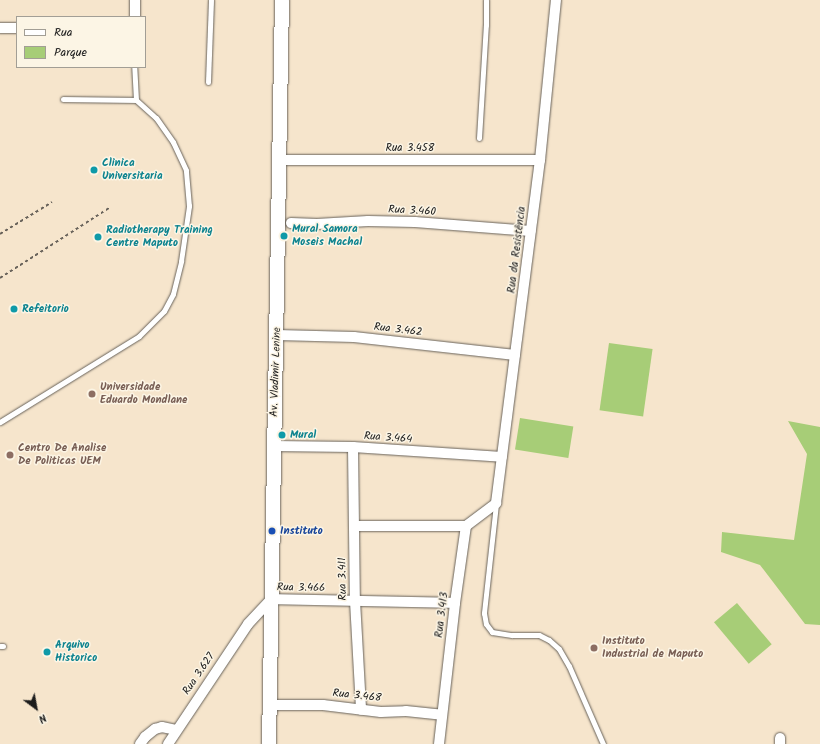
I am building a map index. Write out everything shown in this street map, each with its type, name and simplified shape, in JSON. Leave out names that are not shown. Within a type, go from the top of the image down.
[{"type":"main road","name":"Av. Vladimir Lenine","points":[[269,744],[273,446],[277,335],[282,0]]},
{"type":"street","points":[[135,0],[135,16]]},
{"type":"street","name":"Rua da Resistência","points":[[496,503],[540,160],[556,0]]},
{"type":"street","points":[[0,28],[16,28]]},
{"type":"street","name":"Rua 3.458","points":[[280,160],[540,160]]},
{"type":"street","name":"Rua 3.460","points":[[291,223],[318,224],[368,221],[415,222],[531,231]]},
{"type":"street","name":"Rua 3.462","points":[[277,335],[354,337],[515,355]]},
{"type":"street","name":"Rua 3.464","points":[[273,446],[353,447],[502,457]]},
{"type":"street","name":"Rua 3.411","points":[[353,447],[355,601],[361,710]]},
{"type":"street","points":[[354,526],[466,526],[496,503]]},
{"type":"street","name":"Rua 3.413","points":[[439,744],[455,603],[466,526]]},
{"type":"street","name":"Rua 3.466","points":[[271,599],[455,603]]},
{"type":"street","name":"Rua 3.627","points":[[168,744],[248,624],[271,599]]},
{"type":"street","name":"Rua 3.468","points":[[269,704],[323,705],[361,710],[406,711],[442,714]]},
{"type":"street","points":[[140,744],[155,728],[162,727],[176,730]]},
{"type":"lane","points":[[208,82],[211,0]]},
{"type":"lane","points":[[479,138],[486,25],[486,0]]},
{"type":"lane","points":[[134,68],[136,100]]},
{"type":"lane","points":[[0,422],[139,336],[164,311],[173,294],[181,261],[189,206],[186,170],[173,142],[156,118],[136,100],[63,99]]},
{"type":"lane","points":[[496,503],[484,613],[486,624],[492,632],[512,635],[539,635],[550,640],[559,649],[569,666],[603,744]]},
{"type":"path","points":[[0,234],[52,202]]},
{"type":"path","points":[[0,278],[109,208]]},
{"type":"green space","points":[[609,343],[653,349],[643,416],[600,410]]},
{"type":"green space","points":[[520,418],[573,426],[568,458],[515,450]]},
{"type":"green space","points":[[788,421],[820,427],[820,625],[805,624],[760,565],[721,552],[722,532],[794,540],[807,454]]},
{"type":"green space","points":[[737,603],[772,644],[749,664],[714,622]]},
{"type":"place","name":"Clinica Universitaria","points":[[94,170]]},
{"type":"place","name":"Mural Samora Moseis Machal","points":[[284,236]]},
{"type":"place","name":"Radiotherapy Training Centre Maputo","points":[[98,237]]},
{"type":"place","name":"Refeitorio","points":[[14,309]]},
{"type":"place","name":"Universidade Eduardo Mondlane","points":[[92,394]]},
{"type":"place","name":"Mural","points":[[282,435]]},
{"type":"place","name":"Centro De Analise De Politicas UEM","points":[[10,455]]},
{"type":"place","name":"Instituto","points":[[272,531]]},
{"type":"place","name":"Instituto Industrial de Maputo","points":[[594,648]]},
{"type":"place","name":"Arquivo Historico","points":[[47,652]]}]
